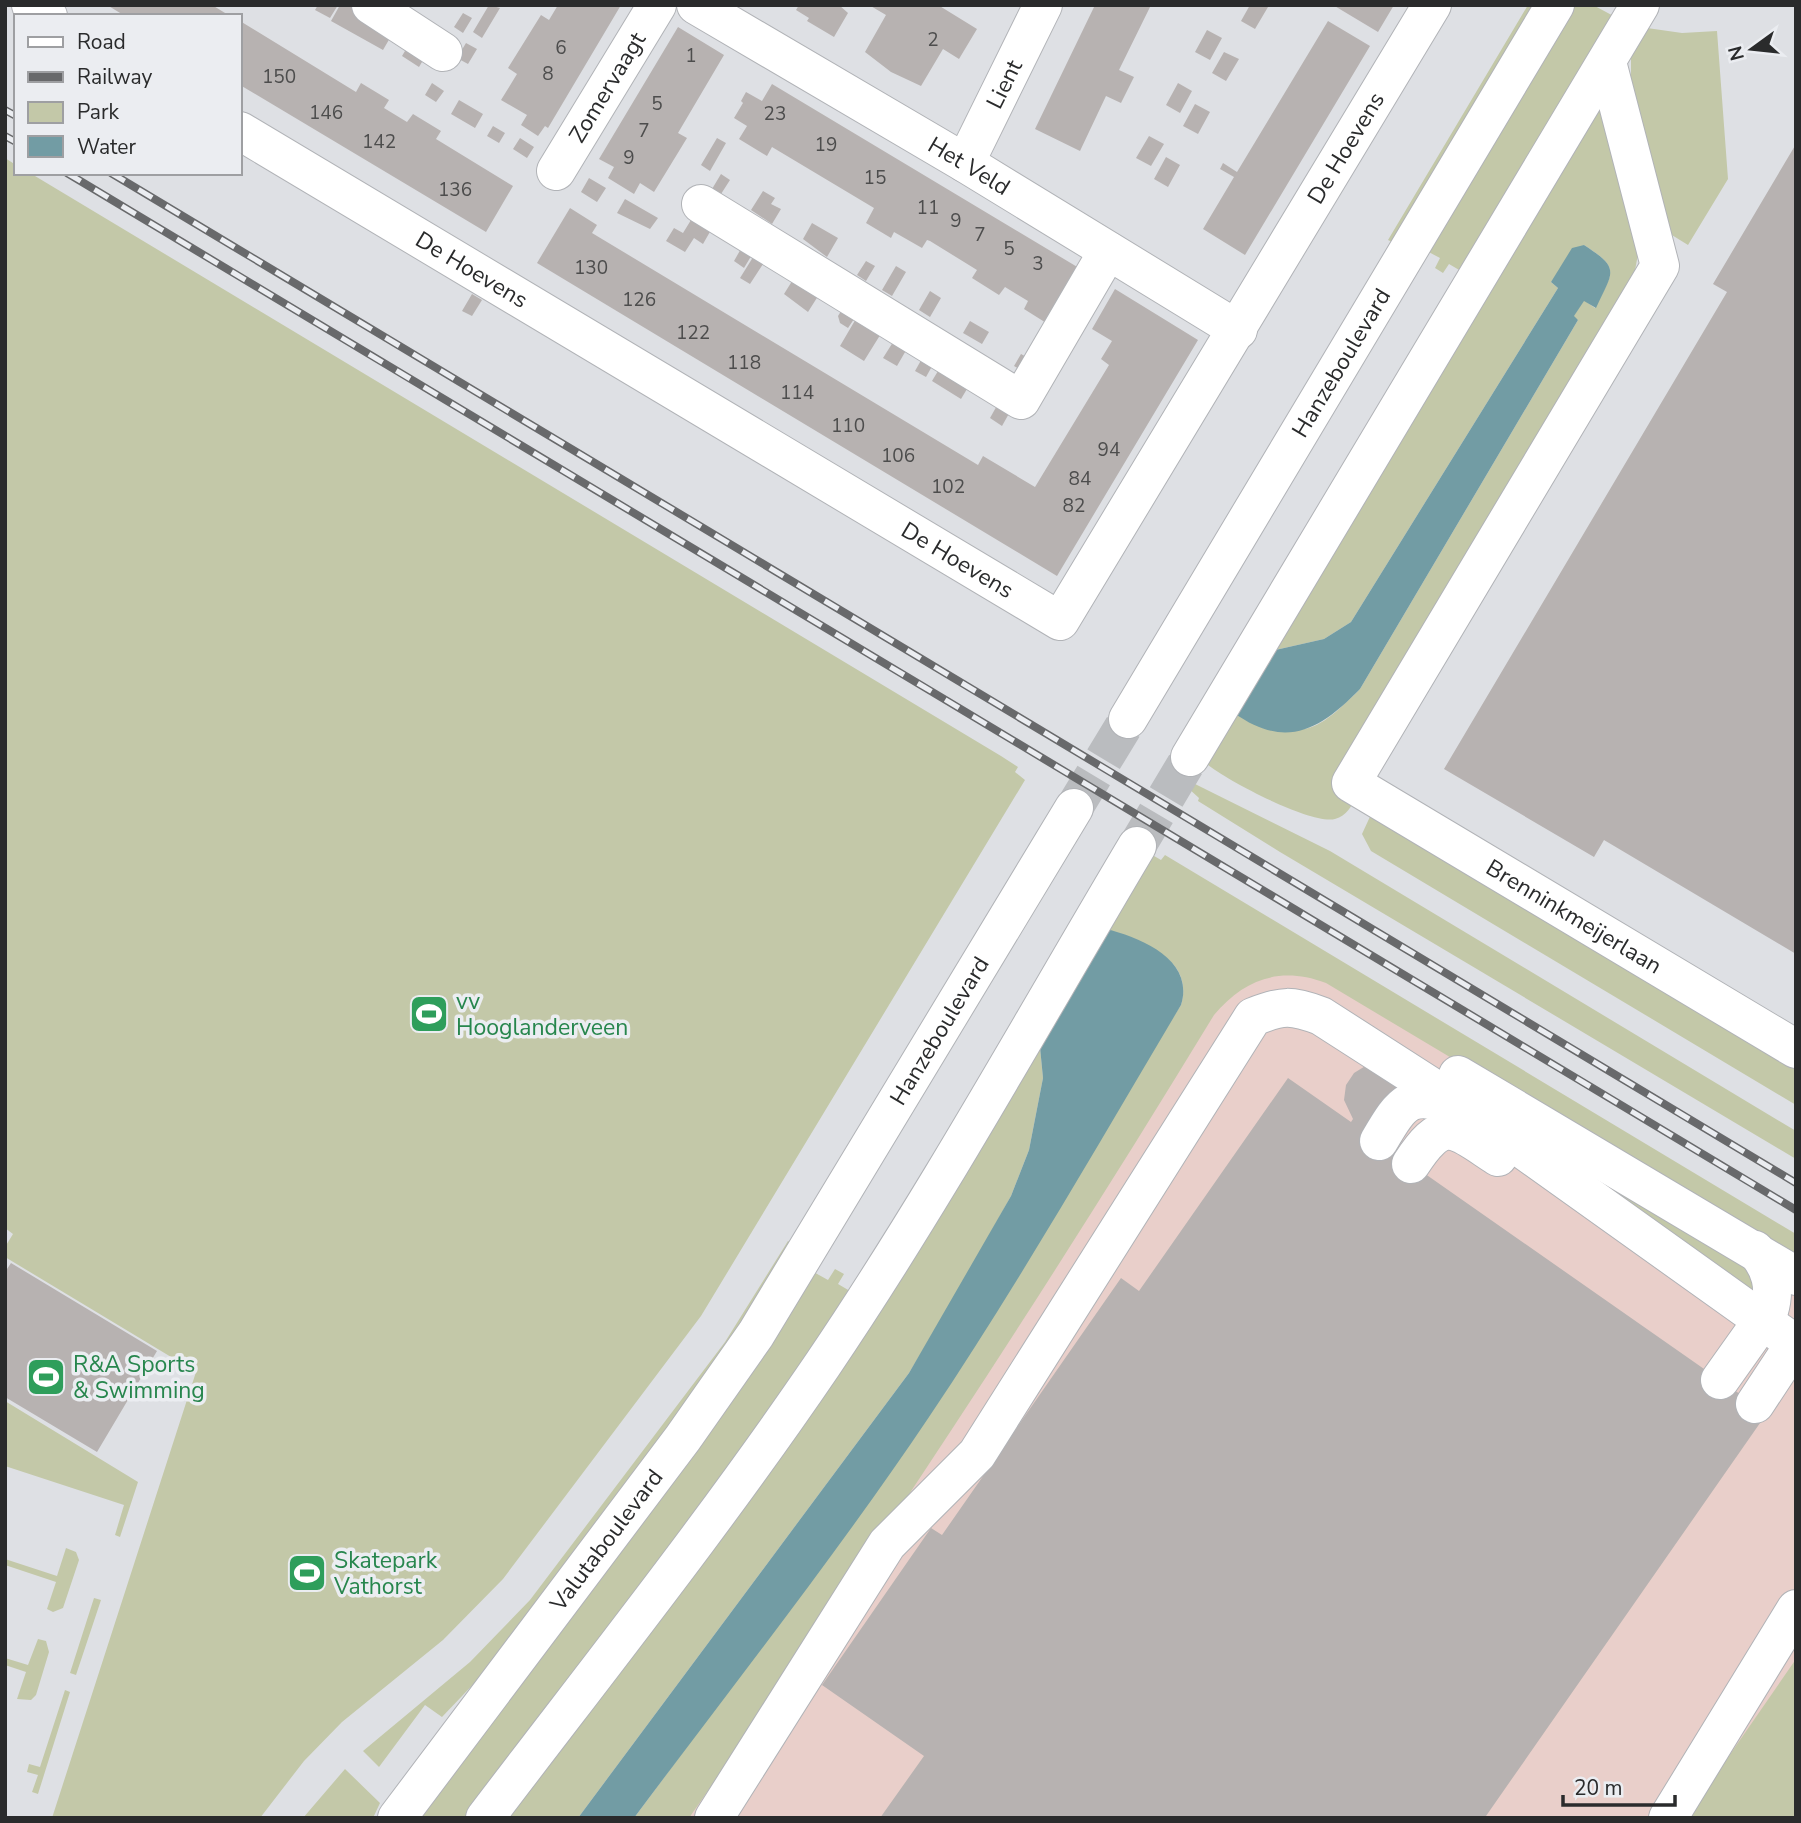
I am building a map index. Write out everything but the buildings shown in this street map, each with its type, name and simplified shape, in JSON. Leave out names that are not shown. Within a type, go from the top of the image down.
[{"type":"main road","points":[[371,5],[443,52]]},
{"type":"main road","name":"Zomervaagt","points":[[556,171],[657,5]]},
{"type":"main road","name":"Het Veld","points":[[696,5],[965,163],[1238,330]]},
{"type":"main road","name":"Lient","points":[[965,163],[1043,5]]},
{"type":"main road","name":"De Hoevens","points":[[242,132],[1060,621],[1432,5]]},
{"type":"main road","name":"Hanzeboulevard","points":[[1128,719],[1555,5]]},
{"type":"main road","points":[[1190,757],[1640,5]]},
{"type":"main road","name":"Brenninkmeijerlaan","points":[[1607,62],[1660,266],[1352,783],[1796,1049]]},
{"type":"main road","points":[[701,204],[1021,400],[1108,251]]},
{"type":"main road","name":"Hanzeboulevard","points":[[807,1254],[1074,808]]},
{"type":"main road","points":[[485,1818],[732,1492],[871,1291],[1137,846]]},
{"type":"main road","points":[[907,1523],[1214,1032],[1227,1013],[1251,991],[1282,983],[1295,983],[1310,990],[1796,1276]]},
{"type":"main road","points":[[714,1818],[887,1544],[977,1454],[1253,1017],[1282,1006],[1321,1016],[1472,1113],[1791,1341],[1788,1354],[1737,1392]]},
{"type":"main road","points":[[1379,1142],[1390,1122],[1415,1099],[1428,1097],[1472,1113]]},
{"type":"main road","points":[[1411,1164],[1427,1139],[1442,1131],[1460,1132],[1546,1187],[1721,1309],[1767,1345],[1737,1392]]},
{"type":"main road","points":[[1737,1392],[1772,1299],[1770,1273],[1755,1250]]},
{"type":"main road","name":"Valutaboulevard","points":[[397,1818],[683,1438],[756,1334],[807,1254]]},
{"type":"main road","points":[[1668,1818],[1796,1609]]},
{"type":"shaded area","points":[[1259,935],[1796,1249],[1796,1818],[680,1818]]},
{"type":"green space","points":[[1528,5],[1545,5],[1396,244],[1388,240]]},
{"type":"green space","points":[[1569,5],[1593,5],[1619,19],[1466,274],[1449,264],[1443,273],[1435,268],[1440,258],[1423,249]]},
{"type":"green space","points":[[1640,27],[1682,33],[1717,31],[1728,179],[1688,245],[1667,232],[1631,87],[1631,54]]},
{"type":"green space","points":[[1598,92],[1638,254],[1634,276],[1351,807],[1339,818],[1323,819],[1269,800],[1207,764],[1234,713],[1290,729],[1302,729],[1327,719],[1360,689],[1578,320],[1573,317],[1584,300],[1595,308],[1606,286],[1610,272],[1608,266],[1584,245],[1551,282],[1558,288],[1351,622],[1324,639],[1271,651]]},
{"type":"green space","name":"vv Hooglanderveen","points":[[5,158],[14,164],[14,175],[33,175],[1001,756],[1018,767],[1015,772],[1025,780],[701,1316],[503,1579],[443,1640],[342,1722],[304,1761],[260,1818],[52,1818],[196,1372],[5,1257],[5,1247],[13,1234],[5,1228]]},
{"type":"green space","points":[[1191,782],[1330,851],[1796,1131],[1796,1159],[1198,801],[1199,798],[1188,788]]},
{"type":"green space","points":[[1374,808],[1796,1060],[1796,1105],[1371,851],[1362,834]]},
{"type":"green space","points":[[1149,853],[1161,860],[1165,855],[1796,1234],[1796,1264],[1326,983],[1309,978],[1278,976],[1250,985],[1238,992],[1214,1015],[1088,1219],[958,1420],[689,1818],[634,1818],[824,1562],[1181,1005],[1183,989],[1180,975],[1173,964],[1149,947],[1106,929]]},
{"type":"green space","points":[[1039,1037],[1043,1078],[1029,1150],[1011,1196],[909,1373],[578,1818],[496,1818]]},
{"type":"green space","points":[[1479,1099],[1745,1256],[1760,1301]]},
{"type":"green space","points":[[788,1241],[798,1247],[527,1628],[442,1717],[425,1705],[379,1767],[363,1751],[470,1662],[530,1600],[725,1342]]},
{"type":"green space","points":[[835,1269],[844,1274],[838,1284],[855,1294],[473,1818],[408,1818],[810,1270],[828,1280]]},
{"type":"green space","points":[[5,1401],[138,1482],[120,1537],[115,1535],[124,1505],[5,1466]]},
{"type":"green space","points":[[66,1548],[76,1552],[79,1560],[63,1608],[53,1612],[47,1609],[56,1582],[5,1565],[5,1559],[57,1576]]},
{"type":"green space","points":[[94,1598],[101,1600],[76,1675],[70,1673]]},
{"type":"green space","points":[[38,1639],[46,1641],[49,1652],[36,1695],[31,1700],[17,1699],[26,1672],[5,1665],[5,1658],[28,1665]]},
{"type":"green space","points":[[1796,1659],[1796,1818],[1686,1818]]},
{"type":"green space","points":[[65,1690],[70,1692],[38,1794],[32,1792],[38,1775],[27,1772],[29,1764],[40,1767]]},
{"type":"green space","points":[[345,1769],[380,1803],[373,1818],[303,1818]]},
{"type":"water","points":[[1584,245],[1609,266],[1609,278],[1596,308],[1584,301],[1574,316],[1578,320],[1360,689],[1331,715],[1302,730],[1270,731],[1234,713],[1271,651],[1324,639],[1351,622],[1558,288],[1551,282],[1572,248]]},
{"type":"water","points":[[1106,929],[1135,938],[1162,954],[1180,975],[1183,989],[1181,1005],[1089,1161],[995,1316],[894,1468],[634,1818],[578,1818],[909,1373],[1011,1196],[1029,1150],[1043,1078],[1039,1037]]},
{"type":"tunnel","points":[[1074,808],[1128,719]]},
{"type":"tunnel","points":[[1137,846],[1190,757]]},
{"type":"railway","points":[[5,110],[14,115]]},
{"type":"railway","points":[[5,136],[14,141]]},
{"type":"railway","points":[[70,175],[1796,1210]]},
{"type":"railway","points":[[114,175],[1796,1183]]},
{"type":"place","name":"vv Hooglanderveen","points":[[429,1014]]},
{"type":"place","name":"R&A Sports & Swimming","points":[[46,1377]]},
{"type":"place","name":"Skatepark Vathorst","points":[[307,1573]]}]
